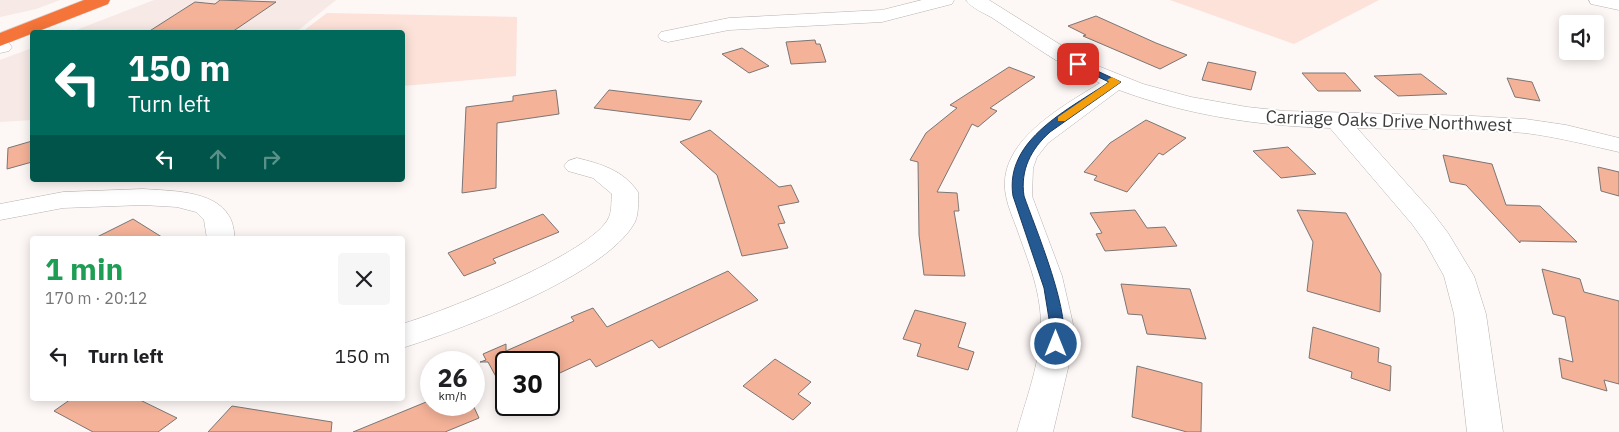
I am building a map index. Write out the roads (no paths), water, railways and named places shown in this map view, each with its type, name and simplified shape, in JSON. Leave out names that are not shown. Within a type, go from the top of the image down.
[{"type":"highway","points":[[45,30],[110,1]]},
{"type":"highway","points":[[32,30],[110,1]]},
{"type":"highway","points":[[0,42],[73,2]]},
{"type":"highway","points":[[0,22],[73,2]]},
{"type":"highway","points":[[0,42],[30,31]]},
{"type":"highway","points":[[0,42],[30,36]]},
{"type":"street","points":[[668,36],[704,28],[749,22],[882,16],[945,0]]},
{"type":"street","name":"Carriage Oaks Drive Northwest","points":[[975,0],[1006,17],[1064,57],[1116,82],[1174,100],[1226,111],[1285,119],[1338,122],[1513,125],[1558,131],[1619,145]]},
{"type":"street","points":[[1598,0],[1619,4]]},
{"type":"street","points":[[1035,432],[1056,344],[1057,325],[1051,288],[1019,196],[1017,184],[1019,170],[1029,149],[1046,130],[1116,82]]},
{"type":"street","points":[[1338,122],[1422,218],[1438,240],[1459,276],[1470,314],[1485,432]]},
{"type":"street","points":[[405,335],[434,327],[532,283],[581,257],[608,237],[622,220],[625,192],[602,173],[577,166]]},
{"type":"street","points":[[0,212],[63,200],[143,197],[178,199],[206,206],[218,218],[221,236]]}]
